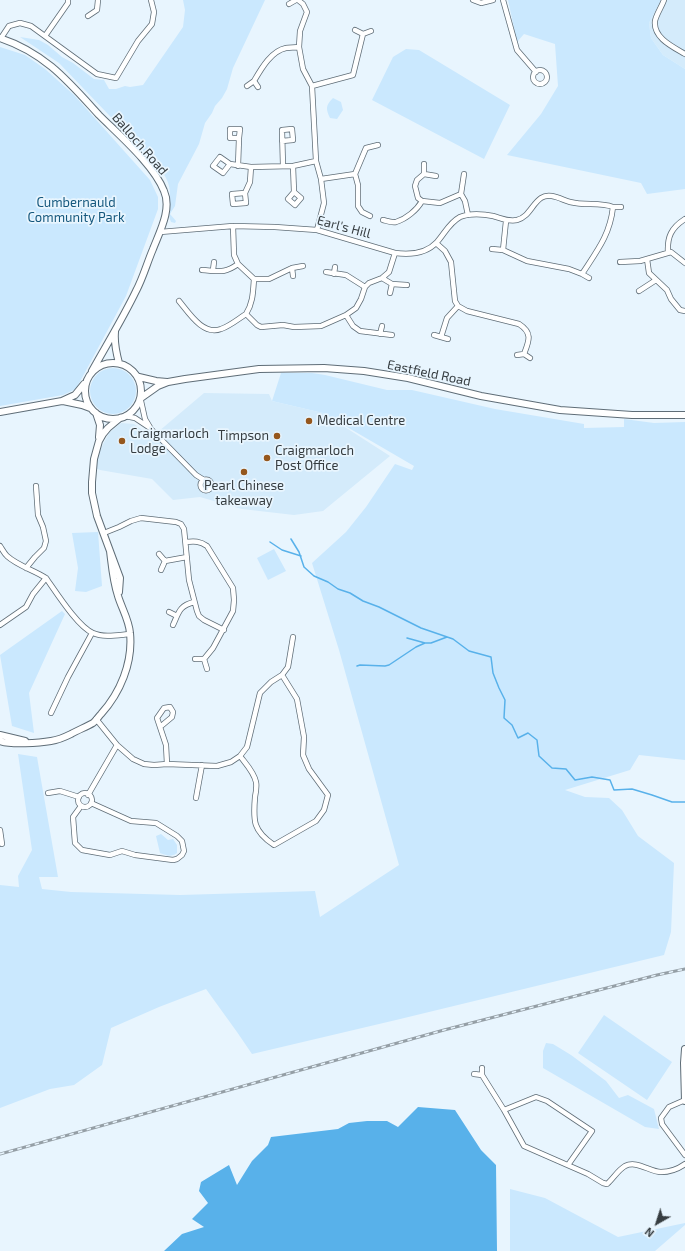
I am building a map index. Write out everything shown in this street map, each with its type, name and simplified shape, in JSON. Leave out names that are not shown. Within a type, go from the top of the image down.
[{"type":"street","points":[[45,36],[68,3],[68,0]]},
{"type":"street","points":[[88,16],[97,10],[98,0]]},
{"type":"street","points":[[0,38],[9,26],[20,23],[31,26],[97,74],[116,78],[138,41],[152,24],[154,12],[151,0]]},
{"type":"street","points":[[289,4],[297,0],[303,4],[307,12],[300,31],[299,47],[303,69],[312,86],[316,161],[321,180],[324,203],[317,230]]},
{"type":"street","points":[[473,0],[481,3],[493,0]]},
{"type":"street","points":[[502,0],[517,50],[536,72]]},
{"type":"street","points":[[664,0],[655,22],[658,35],[671,46],[685,54]]},
{"type":"street","points":[[355,30],[363,34],[371,31]]},
{"type":"street","points":[[312,86],[353,75],[363,34]]},
{"type":"street","name":"Balloch Road","points":[[0,38],[29,50],[47,62],[66,79],[156,175],[165,192],[165,218],[137,290],[92,371]]},
{"type":"street","points":[[246,86],[254,81],[267,61],[274,54],[285,48],[299,47]]},
{"type":"street","points":[[254,81],[258,87]]},
{"type":"street","points":[[238,166],[239,138]]},
{"type":"street","points":[[282,141],[283,166]]},
{"type":"street","points":[[370,216],[362,212],[358,206],[358,185],[355,174],[366,148],[378,145]]},
{"type":"street","points":[[230,164],[251,167],[293,166],[316,161]]},
{"type":"street","points":[[424,164],[424,174],[417,180],[415,186],[418,198],[422,201],[440,203],[461,194]]},
{"type":"street","points":[[293,166],[294,192]]},
{"type":"street","points":[[245,193],[250,182],[251,167]]},
{"type":"street","points":[[321,180],[355,174]]},
{"type":"street","points":[[424,174],[436,176]]},
{"type":"street","points":[[464,174],[461,194],[465,201],[468,216]]},
{"type":"street","points":[[503,250],[506,221],[517,220],[526,215],[542,197],[551,196],[581,205],[604,204],[613,207],[621,207]]},
{"type":"street","points":[[383,220],[395,223],[417,209],[422,201]]},
{"type":"street","points":[[582,274],[602,243],[611,220],[613,207]]},
{"type":"street","name":"Earl's Hill","points":[[160,232],[233,226],[317,230],[394,253],[408,255],[418,253],[436,243],[449,225],[461,217],[481,214],[493,216],[506,221]]},
{"type":"street","points":[[668,253],[667,243],[670,233],[685,219]]},
{"type":"street","points":[[233,226],[234,255],[238,264],[254,279],[269,280],[292,268],[303,266]]},
{"type":"street","points":[[436,243],[445,251],[451,262],[455,301],[458,306],[467,311],[519,324],[525,327],[529,336],[524,354]]},
{"type":"street","points":[[492,249],[503,250],[527,261],[569,269],[589,278]]},
{"type":"street","points":[[620,262],[640,261],[671,252],[685,263]]},
{"type":"street","points":[[246,314],[257,326],[261,327],[283,325],[294,327],[320,326],[346,315],[356,308],[365,287],[375,280],[382,278],[389,272],[394,253]]},
{"type":"street","points":[[646,259],[649,273],[667,290],[671,299],[680,310],[685,311]]},
{"type":"street","points":[[212,270],[214,262]]},
{"type":"street","points":[[202,270],[222,272],[231,269],[238,264]]},
{"type":"street","points":[[334,274],[335,267]]},
{"type":"street","points":[[292,268],[293,276]]},
{"type":"street","points":[[326,272],[346,275],[365,287]]},
{"type":"street","points":[[382,278],[392,284],[406,285]]},
{"type":"street","points":[[179,301],[196,322],[212,330],[221,330],[246,314],[251,307],[254,279]]},
{"type":"street","points":[[639,291],[656,280]]},
{"type":"street","points":[[390,293],[392,284]]},
{"type":"street","points":[[441,337],[447,318],[458,306]]},
{"type":"street","points":[[346,315],[353,326],[360,331],[392,335]]},
{"type":"street","points":[[380,334],[382,326]]},
{"type":"street","points":[[115,328],[114,340],[119,363]]},
{"type":"street","points":[[434,335],[448,339]]},
{"type":"street","points":[[517,355],[524,354],[530,358]]},
{"type":"street","points":[[0,412],[62,401],[75,395],[81,389],[92,371],[109,363],[119,363],[128,367],[139,377],[142,385],[141,400],[145,419],[151,429]]},
{"type":"street","name":"Eastfield Road","points":[[141,400],[158,386],[168,382],[185,379],[259,369],[324,368],[408,378],[488,398],[560,410],[632,415],[685,415]]},
{"type":"street","name":"Eastfield Road","points":[[139,377],[168,382]]},
{"type":"street","points":[[87,379],[85,398],[94,411],[100,425],[99,441]]},
{"type":"street","points":[[0,741],[6,744],[52,741],[93,723],[108,707],[126,673],[130,634],[126,616],[119,598],[120,578],[97,516],[92,493],[92,470],[96,449],[103,434],[122,417],[130,413],[141,400]]},
{"type":"street","points":[[62,401],[82,405],[104,418],[113,419],[122,417],[140,420],[151,429],[196,475],[204,480]]},
{"type":"street","points":[[26,568],[35,556],[44,548],[46,541],[43,527],[38,515],[36,486]]},
{"type":"street","points":[[104,533],[141,518],[176,522],[181,524],[184,529],[189,580],[194,602],[200,616],[204,620],[224,630]]},
{"type":"street","points":[[186,542],[196,541],[207,546],[233,588],[233,611],[224,630],[204,659]]},
{"type":"street","points":[[0,546],[7,556],[16,563],[46,578],[76,618],[92,633],[107,636],[130,634]]},
{"type":"street","points":[[159,554],[165,561]]},
{"type":"street","points":[[165,561],[187,557]]},
{"type":"street","points":[[161,570],[165,561]]},
{"type":"street","points":[[0,625],[26,607],[33,594],[46,578]]},
{"type":"street","points":[[173,625],[180,609],[185,604],[194,602]]},
{"type":"street","points":[[169,612],[177,616]]},
{"type":"street","points":[[51,713],[68,677],[92,633]]},
{"type":"street","points":[[96,719],[117,745],[133,758],[144,764],[216,766],[231,762],[240,756],[247,747],[260,693],[271,682],[282,675],[288,667],[293,637]]},
{"type":"street","points":[[194,659],[204,659]]},
{"type":"street","points":[[204,659],[207,669]]},
{"type":"street","points":[[240,756],[253,773],[257,783],[254,814],[257,829],[264,838],[274,845],[316,821],[324,810],[328,795],[309,769],[303,756],[304,737],[297,699],[282,675]]},
{"type":"street","points":[[160,727],[166,745],[167,764]]},
{"type":"street","points":[[0,735],[30,742]]},
{"type":"street","points":[[88,795],[117,745]]},
{"type":"street","points":[[196,798],[202,765]]},
{"type":"street","points":[[48,793],[60,791],[79,797],[83,794],[88,795],[92,800],[91,803]]},
{"type":"street","points":[[79,797],[81,806]]},
{"type":"street","points":[[81,806],[85,807],[91,803]]},
{"type":"street","points":[[81,806],[73,817],[75,843],[82,850],[110,855],[122,851],[135,855],[173,860],[182,855],[184,851],[182,840],[156,823],[131,821],[91,803]]},
{"type":"street","points":[[0,830],[2,844]]},
{"type":"street","points":[[685,1049],[685,1100],[669,1107],[661,1118],[662,1124],[685,1155]]},
{"type":"street","points":[[482,1068],[482,1075],[524,1146],[588,1174],[603,1184],[607,1184],[621,1169],[626,1166],[633,1165],[647,1167],[660,1172],[671,1171],[680,1168],[685,1164]]},
{"type":"street","points":[[474,1074],[482,1075]]},
{"type":"street","points":[[504,1110],[536,1097],[547,1101],[592,1130],[568,1166]]},
{"type":"shaded area","points":[[661,0],[685,0],[685,69],[663,55],[651,38],[649,23]]},
{"type":"shaded area","points":[[204,393],[269,394],[272,401],[323,413],[390,456],[323,511],[294,515],[242,509],[200,497],[173,500],[152,479],[95,468],[100,450],[109,433],[121,423],[134,424],[152,437]]},
{"type":"green space","points":[[183,0],[265,0],[233,68],[227,89],[205,123],[199,144],[178,184],[175,206],[170,214],[176,221],[175,223],[171,222],[169,212],[169,185],[165,176],[154,162],[59,63],[20,37],[39,40],[48,45],[62,57],[73,63],[94,79],[104,80],[109,89],[143,85],[183,27],[185,10]]},
{"type":"green space","points":[[508,0],[661,0],[649,23],[651,38],[663,55],[685,69],[685,189],[647,194],[641,183],[507,155],[541,114],[558,86],[555,44],[524,34],[517,42]]},
{"type":"green space","name":"Cumbernauld Community Park","points":[[0,47],[25,55],[45,69],[74,95],[150,180],[158,197],[158,209],[126,296],[76,389],[63,395],[0,406]]},
{"type":"green space","points":[[406,49],[419,50],[510,105],[484,159],[372,100],[393,57]]},
{"type":"green space","points":[[333,98],[341,102],[343,110],[337,119],[330,118],[327,110],[327,105]]},
{"type":"green space","points":[[113,368],[126,372],[132,378],[136,391],[132,404],[126,410],[113,414],[100,410],[94,404],[90,391],[94,378],[100,372]]},
{"type":"green space","points":[[281,373],[312,373],[387,390],[412,390],[495,409],[584,424],[584,428],[624,427],[624,419],[654,423],[685,422],[685,760],[639,755],[630,770],[565,790],[585,797],[609,798],[622,810],[638,836],[674,863],[671,932],[664,955],[252,1054],[206,989],[111,1028],[102,1065],[74,1085],[50,1089],[0,1108],[0,885],[19,887],[18,876],[32,850],[18,754],[37,757],[58,877],[39,877],[42,889],[71,892],[180,895],[315,891],[320,917],[399,865],[339,650],[312,563],[346,532],[366,507],[395,464],[412,470],[414,466],[323,413],[272,401]]},
{"type":"green space","points":[[98,532],[102,586],[86,592],[75,591],[78,568],[72,533]]},
{"type":"green space","points":[[274,549],[286,571],[268,580],[257,558]]},
{"type":"green space","points":[[62,611],[65,614],[29,693],[34,733],[12,726],[0,655]]},
{"type":"green space","points":[[161,834],[168,840],[173,839],[177,845],[177,853],[175,855],[171,856],[160,853],[156,836]]},
{"type":"green space","points":[[604,1015],[672,1062],[647,1100],[578,1053]]},
{"type":"green space","points":[[546,1043],[553,1044],[571,1055],[606,1081],[619,1098],[628,1095],[654,1109],[659,1129],[645,1127],[543,1068],[543,1051]]},
{"type":"green space","points":[[510,1189],[545,1198],[618,1237],[685,1223],[685,1225],[655,1251],[510,1251]]},
{"type":"water","points":[[418,1107],[455,1110],[481,1150],[496,1165],[497,1251],[164,1251],[182,1234],[204,1227],[192,1219],[208,1203],[199,1191],[201,1182],[229,1165],[237,1185],[252,1161],[268,1145],[271,1137],[338,1129],[349,1123],[367,1121],[387,1121],[398,1127]]},
{"type":"waterway","points":[[291,539],[299,552],[304,567],[314,576],[328,582],[338,589],[350,593],[363,601],[379,607],[421,628],[453,639],[469,651],[491,657],[493,673],[505,700],[504,718],[512,725],[518,738],[528,733],[537,740],[539,756],[552,768],[566,769],[575,780],[592,777],[610,780],[614,790],[632,789],[672,802],[685,802]]},
{"type":"waterway","points":[[270,542],[282,550],[301,556]]},
{"type":"waterway","points":[[357,666],[389,665],[416,647],[447,637]]},
{"type":"waterway","points":[[407,638],[425,643]]},
{"type":"railway","points":[[0,1154],[444,1030],[685,969]]},
{"type":"place","name":"Medical Centre","points":[[309,421]]},
{"type":"place","name":"Timpson","points":[[277,436]]},
{"type":"place","name":"Craigmarloch Lodge","points":[[122,441]]},
{"type":"place","name":"Craigmarloch Post Office","points":[[267,458]]},
{"type":"place","name":"Pearl Chinese takeaway","points":[[244,472]]}]
